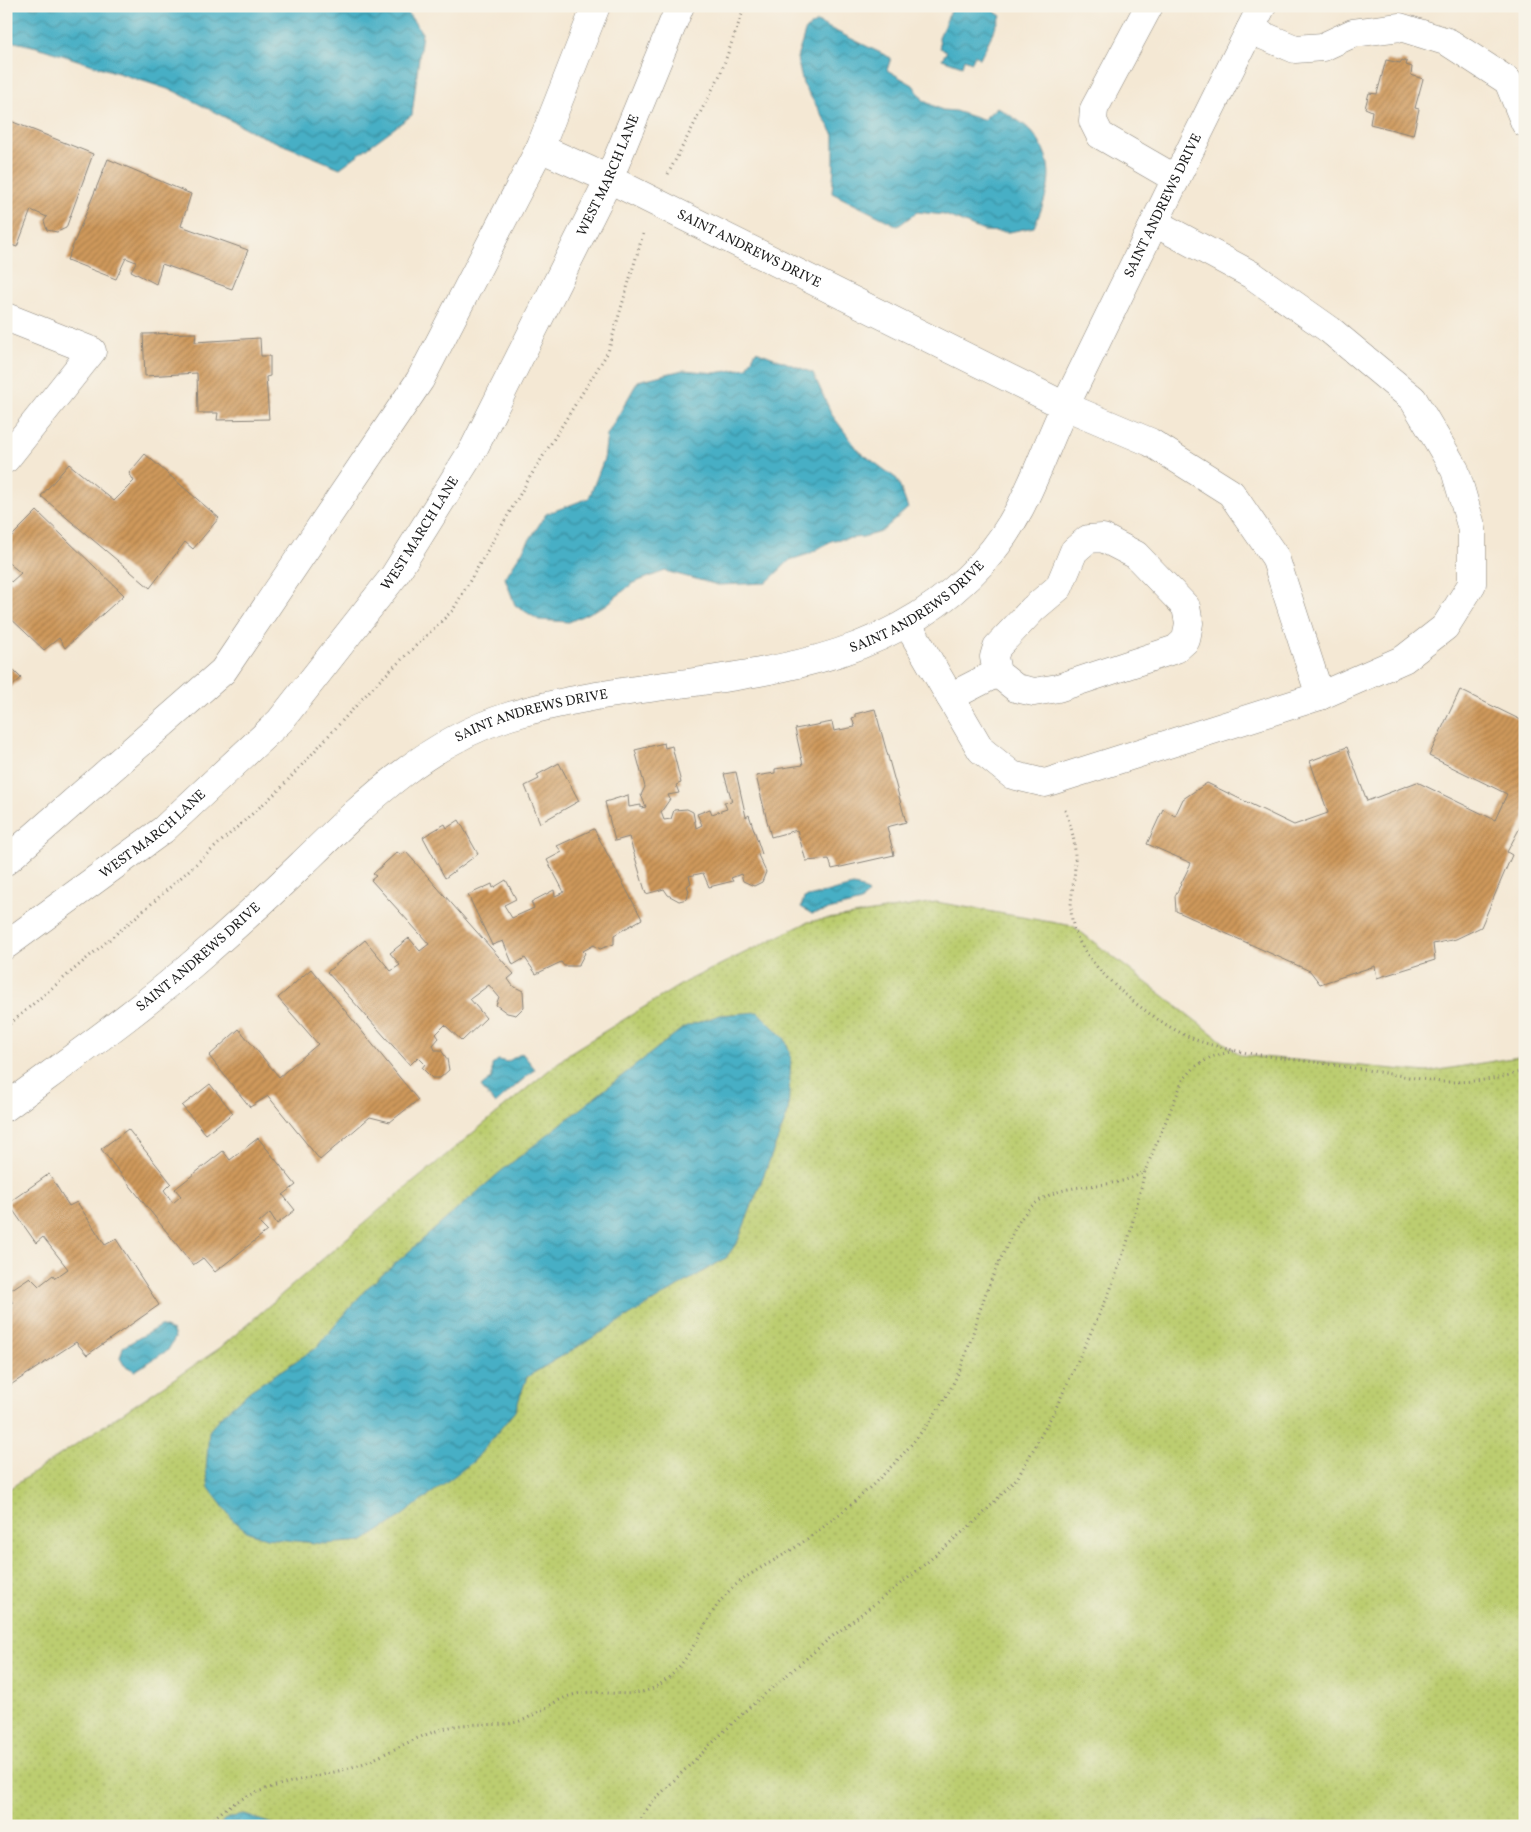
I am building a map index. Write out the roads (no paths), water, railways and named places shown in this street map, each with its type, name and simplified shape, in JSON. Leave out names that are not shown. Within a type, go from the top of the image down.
[{"type":"street","points":[[6,861],[223,671],[420,380],[540,148],[596,6]]},
{"type":"street","name":"WEST MARCH LANE","points":[[6,945],[163,830],[280,721],[394,576],[474,448],[609,179],[680,6]]},
{"type":"street","points":[[1149,6],[1094,110],[1093,121],[1100,135],[1107,141],[1176,179]]},
{"type":"street","name":"SAINT ANDREWS DRIVE","points":[[6,1107],[201,957],[368,800],[412,764],[461,735],[507,716],[569,701],[789,668],[852,649],[907,623],[953,591],[984,561],[1013,523],[1032,488],[1065,406],[1262,6]]},
{"type":"street","points":[[1250,30],[1295,49],[1323,47],[1353,33],[1400,27],[1448,42],[1508,81],[1525,123]]},
{"type":"street","name":"SAINT ANDREWS DRIVE","points":[[540,148],[609,179],[1065,406]]},
{"type":"street","points":[[907,623],[981,750],[1012,775],[1045,783],[1320,696],[1404,659],[1446,627],[1472,584],[1472,529],[1455,470],[1413,399],[1330,330],[1252,275],[1155,222]]},
{"type":"street","points":[[6,317],[92,351],[6,460]]},
{"type":"street","points":[[1065,406],[1150,442],[1230,494],[1276,557],[1320,696]]},
{"type":"street","points":[[1102,538],[1136,555],[1186,606],[1189,623],[1186,640],[1176,649],[1058,688],[1034,692],[1016,688],[997,672],[994,657],[997,647],[1033,609],[1059,587],[1074,551],[1088,539],[1102,538]]},
{"type":"street","points":[[950,697],[997,672]]},
{"type":"water","points":[[6,6],[403,6],[422,33],[412,115],[340,168],[257,134],[174,91],[37,47],[6,40]]},
{"type":"water","points":[[953,6],[997,6],[995,12],[1001,16],[980,59],[975,55],[972,62],[964,59],[962,66],[942,59],[947,51],[940,48],[939,37]]},
{"type":"water","points":[[817,22],[891,58],[887,70],[913,85],[924,101],[942,110],[955,111],[983,120],[997,107],[1028,128],[1046,156],[1049,179],[1044,202],[1034,227],[1009,232],[984,231],[945,215],[917,212],[898,226],[832,193],[834,135],[803,84],[797,58],[806,29]]},
{"type":"water","points":[[756,351],[813,373],[832,415],[859,451],[897,479],[908,508],[881,532],[863,537],[833,540],[809,554],[790,560],[766,583],[718,585],[665,571],[633,583],[606,605],[569,622],[539,620],[515,605],[505,578],[546,514],[589,498],[604,459],[607,435],[638,381],[683,370],[715,373],[747,368]]},
{"type":"water","points":[[853,886],[862,888],[868,893],[861,902],[812,914],[801,907],[804,898]]},
{"type":"water","points":[[758,1012],[785,1039],[791,1057],[788,1113],[738,1241],[726,1258],[527,1377],[515,1411],[474,1461],[396,1520],[364,1541],[325,1544],[266,1538],[248,1532],[233,1520],[209,1488],[206,1470],[209,1431],[221,1416],[251,1390],[316,1348],[366,1289],[500,1172],[684,1027],[720,1015]]},
{"type":"water","points":[[522,1053],[535,1069],[495,1104],[481,1087],[492,1078],[492,1065],[498,1060],[507,1062]]},
{"type":"water","points":[[160,1326],[173,1331],[175,1338],[168,1350],[135,1371],[124,1365],[120,1358],[123,1347]]},
{"type":"water","points":[[242,1814],[278,1826],[219,1826],[224,1820]]}]
